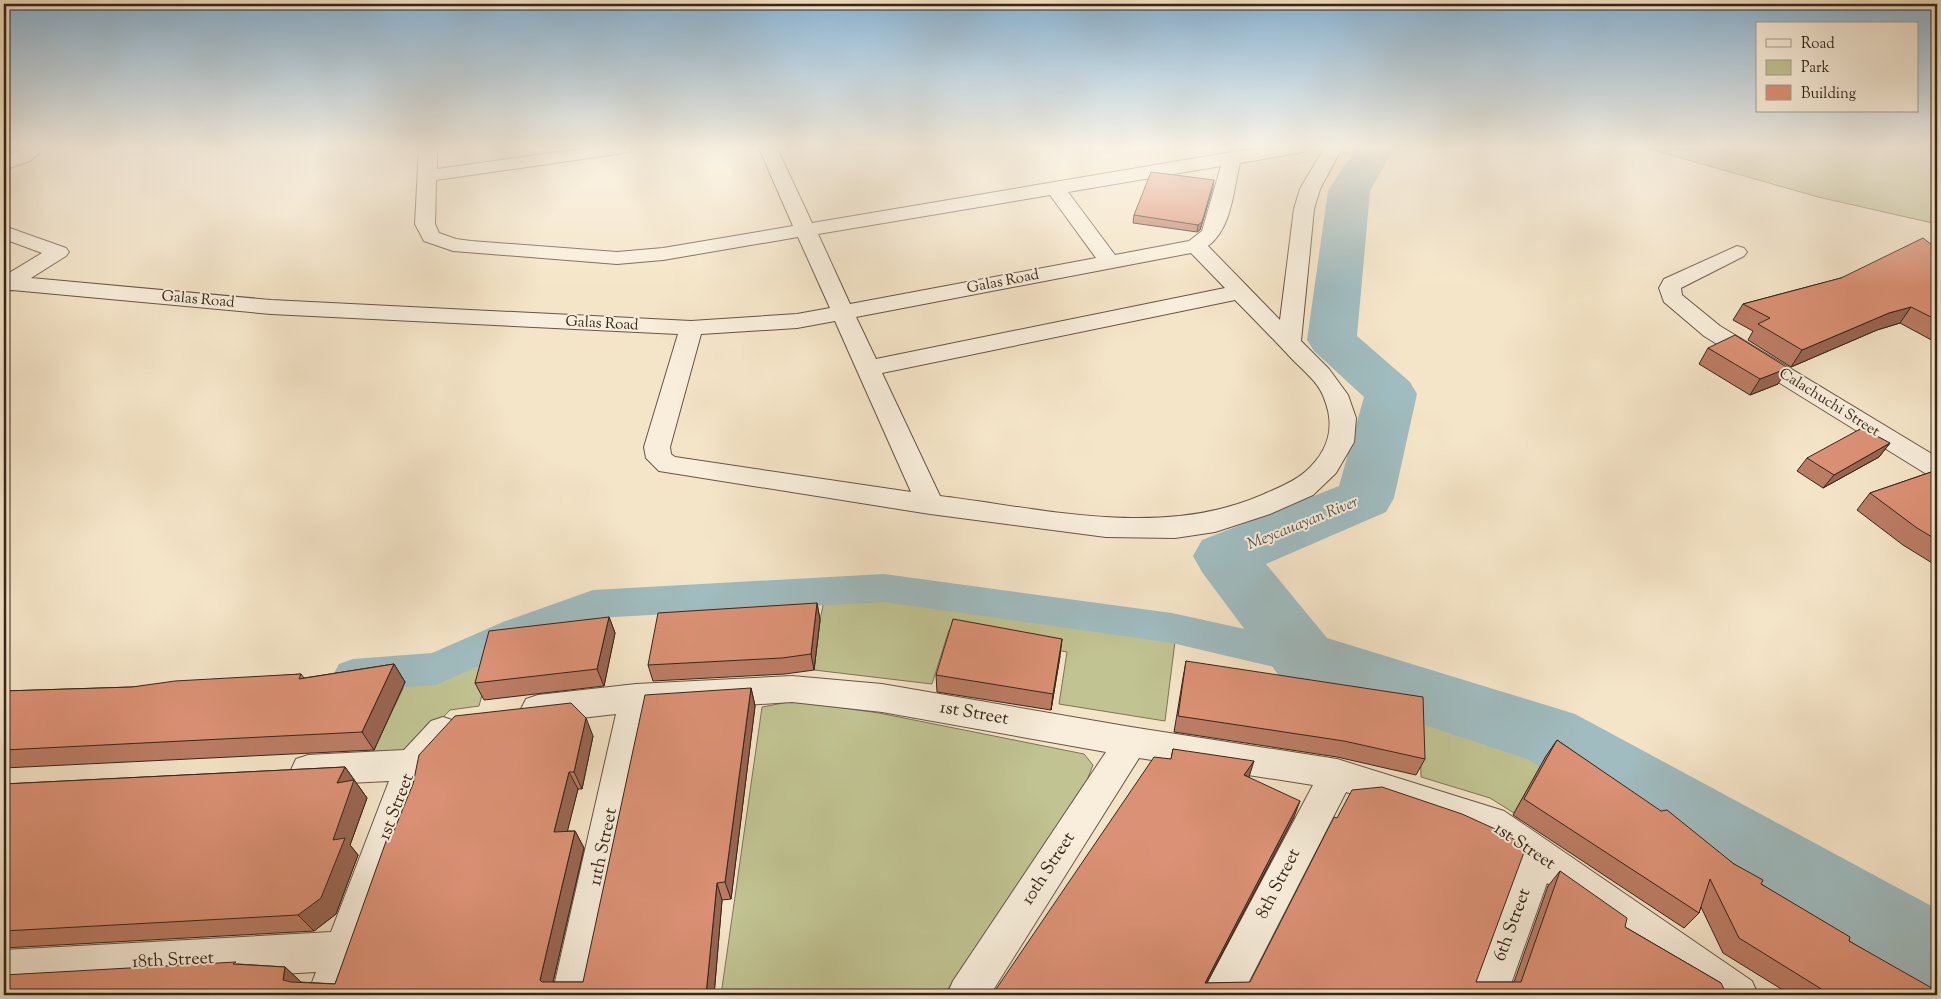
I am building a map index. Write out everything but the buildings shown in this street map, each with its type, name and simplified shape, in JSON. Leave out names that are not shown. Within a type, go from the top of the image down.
[{"type":"street","points":[[426,195],[425,224],[430,237],[471,247],[624,258],[1016,195]]},
{"type":"street","points":[[790,195],[930,504]]},
{"type":"street","points":[[1060,195],[1109,262]]},
{"type":"street","points":[[691,328],[658,447],[657,454],[661,461],[680,468],[1106,527],[1158,528],[1215,522],[1260,507],[1303,488],[1327,467],[1341,442],[1343,418],[1336,395],[1320,374],[1196,246],[1211,234],[1225,195]]},
{"type":"street","points":[[1289,342],[1304,209],[1308,195]]},
{"type":"street","points":[[4,232],[59,252],[6,284]]},
{"type":"street","name":"Galas Road","points":[[6,284],[271,306],[691,328],[797,321],[1196,246]]},
{"type":"street","name":"Calachuchi Street","points":[[1737,252],[1672,284],[1670,288],[1672,297],[1712,331],[1937,469]]},
{"type":"street","points":[[868,368],[1240,292]]},
{"type":"street","name":"1st Street","points":[[512,712],[636,698],[792,688],[882,698],[1130,742],[1337,774],[1491,824],[1738,995]]},
{"type":"street","name":"11th Street","points":[[572,995],[636,698]]},
{"type":"street","name":"1st Street","points":[[327,995],[413,765],[455,718],[474,716]]},
{"type":"street","name":"10th Street","points":[[967,995],[1130,742]]},
{"type":"street","points":[[279,771],[413,765]]},
{"type":"street","name":"8th Street","points":[[1221,995],[1337,774]]},
{"type":"street","name":"6th Street","points":[[1488,995],[1538,855]]},
{"type":"street","name":"18th Street","points":[[4,970],[343,951]]},
{"type":"green space","points":[[1810,195],[1937,195],[1937,224]]},
{"type":"green space","points":[[885,593],[1176,634],[1165,721],[1059,704],[1067,652],[949,630],[932,684],[814,670],[825,596]]},
{"type":"green space","points":[[495,647],[479,706],[450,710],[409,753],[373,751],[410,674],[437,671]]},
{"type":"green space","points":[[794,701],[879,713],[1084,754],[1093,765],[1087,780],[944,995],[721,995],[762,707]]},
{"type":"green space","points":[[1420,711],[1485,721],[1550,749],[1514,813],[1490,798],[1421,777]]},
{"type":"waterway","name":"Meycauayan River","points":[[1349,195],[1332,340],[1391,394],[1365,498],[1224,556],[1304,658],[1550,736],[1937,955]]},
{"type":"waterway","points":[[353,675],[436,669],[516,633],[593,604],[884,588],[1172,628],[1304,658]]}]
